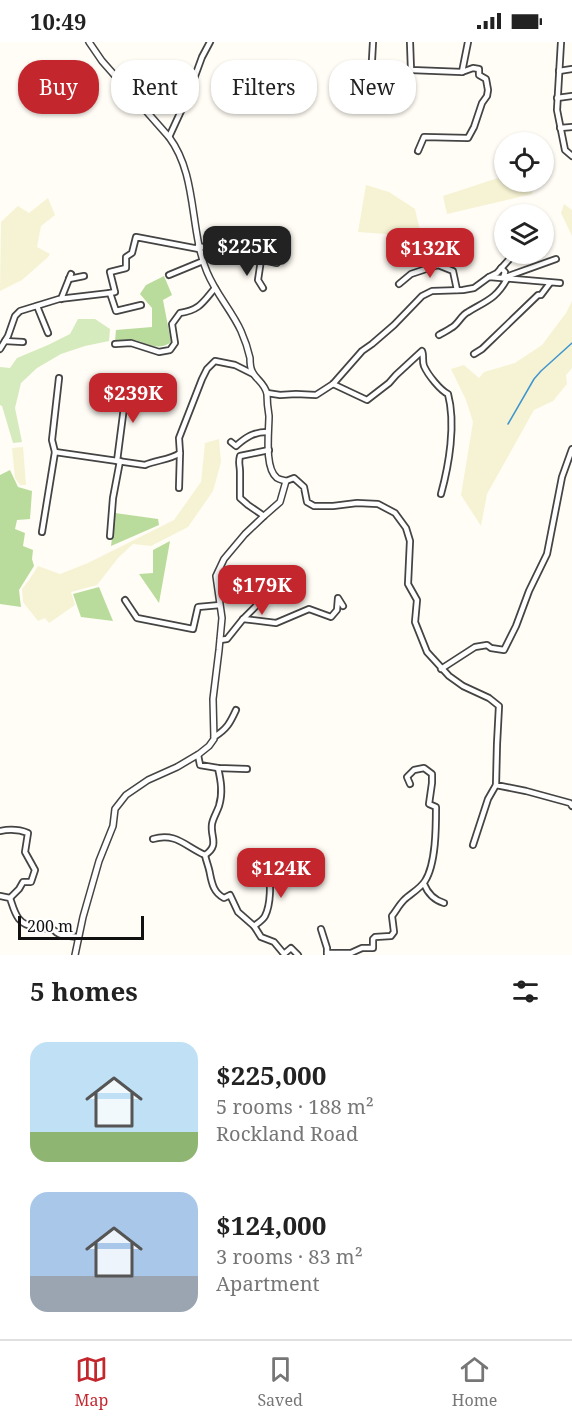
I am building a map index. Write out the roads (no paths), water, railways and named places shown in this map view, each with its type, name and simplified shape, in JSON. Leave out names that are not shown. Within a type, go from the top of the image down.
[{"type":"street","points":[[89,42],[102,61],[170,137],[177,148],[188,180],[203,261],[215,288],[243,334],[254,374]]},
{"type":"street","points":[[170,137],[210,42]]},
{"type":"street","points":[[372,60],[373,42]]},
{"type":"street","points":[[410,42],[411,70],[462,72],[473,68],[479,69],[479,75],[486,79],[488,90],[480,115],[468,138],[424,137],[418,151]]},
{"type":"street","points":[[462,72],[468,42]]},
{"type":"street","points":[[561,42],[557,98],[565,150],[572,156]]},
{"type":"street","points":[[559,71],[572,69]]},
{"type":"street","points":[[557,98],[572,96]]},
{"type":"street","points":[[560,128],[572,127]]},
{"type":"street","points":[[0,349],[15,316],[20,311],[62,299],[115,292],[110,272],[126,268],[126,257],[132,253],[136,237],[277,263],[286,250]]},
{"type":"street","points":[[505,279],[555,259]]},
{"type":"street","points":[[261,260],[258,280],[263,288]]},
{"type":"street","points":[[170,274],[203,261]]},
{"type":"street","points":[[267,393],[316,395],[333,384],[362,351],[394,325],[422,296],[432,291],[474,288],[497,273],[505,264]]},
{"type":"street","points":[[399,284],[411,274],[438,265],[453,271],[457,290]]},
{"type":"street","points":[[439,335],[453,327],[465,313],[494,297],[500,291],[505,279],[505,272],[501,268]]},
{"type":"street","points":[[62,299],[70,276],[84,276]]},
{"type":"street","points":[[489,277],[560,283]]},
{"type":"street","points":[[474,354],[538,295],[541,295],[550,282]]},
{"type":"street","points":[[115,344],[131,343],[159,352],[170,350],[175,343],[172,324],[180,313],[192,311],[201,305],[215,288]]},
{"type":"street","points":[[110,293],[116,311],[141,305]]},
{"type":"street","points":[[37,306],[48,333]]},
{"type":"street","points":[[5,340],[22,342]]},
{"type":"street","points":[[333,384],[367,400],[423,351],[423,364],[440,388],[448,394],[450,402],[450,448],[441,494]]},
{"type":"street","points":[[179,488],[179,438],[202,379],[210,365],[215,362],[235,365],[254,374],[262,383],[267,393],[269,462],[277,478],[286,481],[294,478],[304,487],[307,502],[314,506],[378,504],[395,513],[406,528],[410,541],[408,584],[417,600],[416,622],[427,652],[441,669],[464,686],[489,698],[499,706],[496,785],[488,799],[473,845]]},
{"type":"street","points":[[55,452],[51,475],[42,532],[55,452],[52,440],[59,378]]},
{"type":"street","points":[[110,536],[127,384]]},
{"type":"street","points":[[231,442],[236,446],[248,436],[267,432]]},
{"type":"street","points":[[441,669],[476,647],[487,645],[504,650],[547,554],[562,477],[572,449]]},
{"type":"street","points":[[264,516],[240,498],[238,462],[240,456],[269,450]]},
{"type":"street","points":[[55,452],[145,465],[174,457],[180,453]]},
{"type":"street","points":[[214,737],[213,699],[222,618],[216,576],[220,566],[245,534],[280,502],[286,481]]},
{"type":"street","points":[[220,640],[227,639],[256,606],[261,587],[252,573]]},
{"type":"street","points":[[243,619],[276,623],[309,609],[331,617],[337,610],[338,598],[343,606]]},
{"type":"street","points":[[125,600],[137,618],[193,629],[198,607],[220,605]]},
{"type":"street","points":[[75,955],[99,861],[113,826],[115,809],[126,795],[148,780],[198,755],[209,746],[214,737],[224,731],[237,710]]},
{"type":"street","points":[[198,755],[200,765],[247,769]]},
{"type":"street","points":[[205,855],[211,850],[214,842],[211,827],[219,807],[221,790],[218,768]]},
{"type":"street","points":[[321,929],[327,954],[373,948],[375,937],[391,936],[394,932],[392,916],[403,901],[423,884],[428,876],[435,846],[436,807],[429,804],[432,774],[424,768],[414,770],[407,777],[410,784]]},
{"type":"street","points":[[496,785],[570,803],[572,806]]},
{"type":"street","points":[[0,831],[10,829],[28,833],[25,852],[34,870],[31,882],[23,882],[10,898]]},
{"type":"street","points":[[153,839],[161,837],[177,839],[205,855],[211,883],[222,898],[230,895],[238,912],[254,926],[261,937],[274,942],[284,954],[291,948],[298,955]]},
{"type":"street","points":[[254,926],[266,915],[269,903],[269,876],[265,868]]},
{"type":"street","points":[[423,884],[433,898],[444,903]]},
{"type":"street","points":[[0,896],[10,898]]},
{"type":"street","points":[[10,898],[15,915],[26,925],[52,929],[66,936],[78,937]]},
{"type":"waterway","points":[[508,424],[534,379],[572,343]]}]
